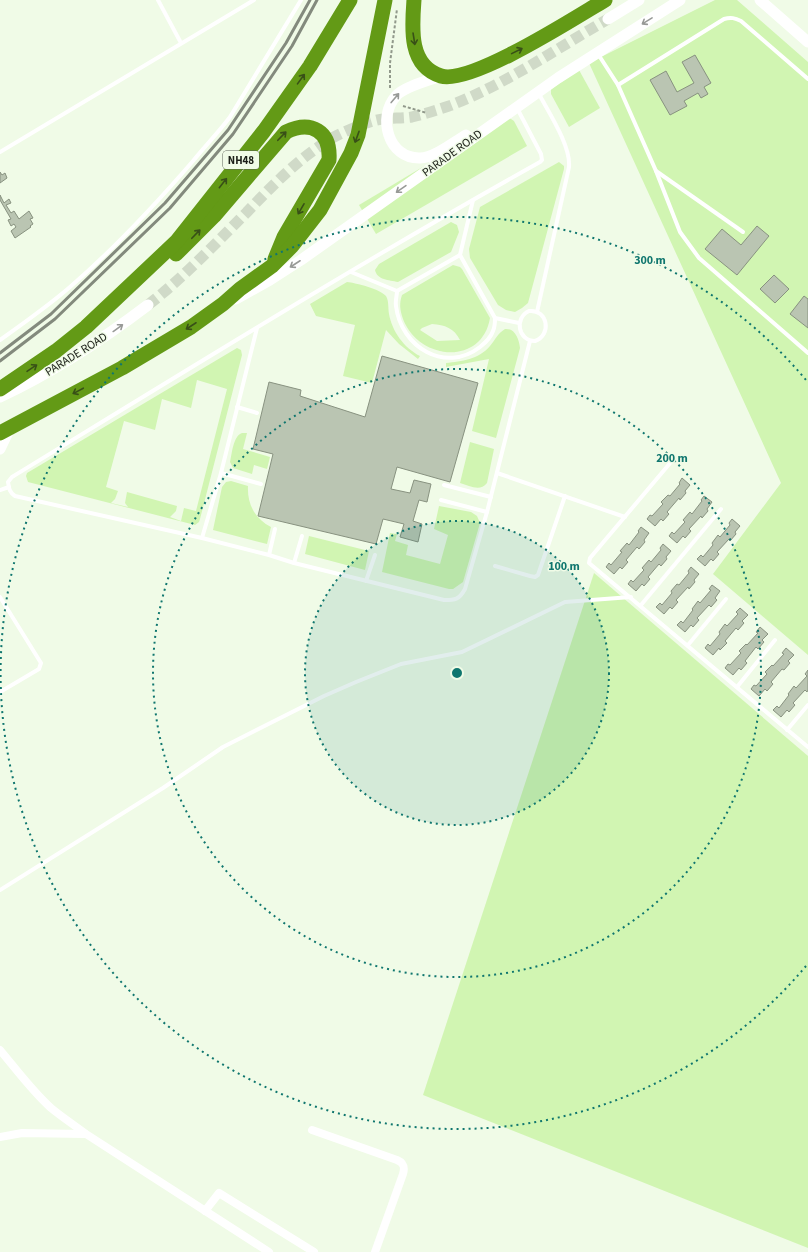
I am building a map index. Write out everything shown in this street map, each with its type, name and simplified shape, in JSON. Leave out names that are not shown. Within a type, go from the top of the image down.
[{"type":"highway","name":"NH48","points":[[0,389],[56,351],[86,327],[177,241],[264,131],[310,66],[350,0]]},
{"type":"highway","points":[[414,0],[413,32],[416,50],[423,64],[434,73],[447,77],[463,75],[530,45],[598,2]]},
{"type":"highway","points":[[6,430],[191,327],[272,266],[292,246],[320,210],[351,153],[358,135],[391,4]]},
{"type":"highway","points":[[122,294],[179,252],[226,203],[286,132],[294,128],[308,127],[315,129],[326,139],[330,152],[329,160],[284,238],[272,266]]},
{"type":"street","points":[[608,19],[639,0]]},
{"type":"street","name":"PARADE ROAD","points":[[223,304],[236,299],[265,283],[301,260],[537,92],[680,0]]},
{"type":"street","points":[[760,0],[808,42]]},
{"type":"street","points":[[441,76],[401,91],[396,95],[388,110],[387,118],[388,134],[391,143],[396,149],[413,158],[430,156],[506,114]]},
{"type":"street","name":"PARADE ROAD","points":[[0,397],[34,380],[100,341],[148,305]]},
{"type":"street","points":[[0,449],[6,430]]},
{"type":"street","points":[[0,1050],[51,1107],[86,1134],[269,1252]]},
{"type":"street","points":[[312,1130],[397,1160],[403,1165],[403,1174],[375,1252]]},
{"type":"street","points":[[0,1137],[22,1133],[86,1134]]},
{"type":"street","points":[[205,1211],[219,1193],[314,1252]]},
{"type":"lane","points":[[158,0],[181,43]]},
{"type":"lane","points":[[0,152],[254,0]]},
{"type":"lane","points":[[0,340],[71,286],[166,192],[230,117],[301,0]]},
{"type":"lane","points":[[618,85],[724,19],[730,18],[736,18],[741,21],[808,79]]},
{"type":"lane","points":[[597,52],[618,85],[656,171],[680,232],[699,258],[808,353]]},
{"type":"lane","points":[[537,92],[558,128],[570,160],[537,312]]},
{"type":"lane","points":[[516,107],[541,154],[542,160],[540,162],[257,328],[12,477],[8,482],[8,487],[10,492],[15,496],[202,538],[294,564],[444,600],[454,600],[461,596],[465,589],[491,497],[530,341]]},
{"type":"lane","points":[[656,171],[742,232]]},
{"type":"lane","points":[[397,291],[396,306],[400,320],[409,337],[422,350],[438,357],[455,358],[472,353],[486,342],[493,332],[495,318],[460,255],[473,200]]},
{"type":"lane","points":[[397,291],[460,255]]},
{"type":"lane","points":[[351,272],[397,291]]},
{"type":"lane","points":[[533,311],[537,312],[544,318],[546,328],[542,336],[535,341],[530,341],[523,336],[519,328],[519,323],[523,315],[526,313],[533,311]]},
{"type":"lane","points":[[495,318],[519,323]]},
{"type":"lane","points":[[202,538],[257,328]]},
{"type":"lane","points":[[237,407],[257,413]]},
{"type":"lane","points":[[672,462],[589,560],[591,565],[641,605],[808,747]]},
{"type":"lane","points":[[220,473],[261,484]]},
{"type":"lane","points":[[497,473],[625,517]]},
{"type":"lane","points":[[444,485],[491,497]]},
{"type":"lane","points":[[0,490],[8,487]]},
{"type":"lane","points":[[495,566],[530,576],[535,577],[538,575],[565,496]]},
{"type":"lane","points":[[441,500],[487,512]]},
{"type":"lane","points":[[641,605],[721,509]]},
{"type":"lane","points":[[269,556],[275,529]]},
{"type":"lane","points":[[294,564],[302,536]]},
{"type":"lane","points":[[366,581],[375,555]]},
{"type":"lane","points":[[0,597],[41,663],[39,669],[0,692]]},
{"type":"lane","points":[[0,890],[163,788],[223,748],[324,696],[402,664],[462,652],[565,602],[631,597]]},
{"type":"lane","points":[[688,645],[726,599]]},
{"type":"lane","points":[[737,687],[775,640]]},
{"type":"lane","points":[[787,730],[808,705]]},
{"type":"path","points":[[391,4],[390,91],[394,99],[402,106],[427,113]]},
{"type":"green space","points":[[715,0],[737,0],[808,62],[808,655],[713,574],[781,483],[589,63]]},
{"type":"green space","points":[[579,70],[600,108],[569,127],[551,94],[551,89]]},
{"type":"green space","points":[[508,117],[514,121],[527,146],[376,234],[359,205]]},
{"type":"green space","points":[[559,162],[564,166],[564,169],[528,303],[515,312],[506,310],[498,305],[470,258],[469,249],[480,207]]},
{"type":"green space","points":[[451,222],[457,225],[459,232],[451,252],[398,282],[378,276],[375,270],[379,264]]},
{"type":"green space","points":[[453,265],[460,267],[490,318],[485,334],[475,344],[463,350],[450,352],[435,350],[422,343],[411,333],[401,313],[400,304],[402,295]],"holes":[[[432,324],[437,324],[452,330],[460,340],[437,341],[420,330]]]},
{"type":"green space","points":[[347,282],[362,285],[383,293],[386,296],[388,300],[389,314],[396,333],[404,344],[420,356],[418,359],[399,344],[386,330],[372,383],[343,376],[355,325],[316,316],[310,304]]},
{"type":"green space","points":[[505,329],[514,332],[519,341],[520,348],[496,438],[472,431],[489,359],[446,367],[446,363],[475,357],[485,351]]},
{"type":"green space","points":[[237,348],[241,350],[242,355],[200,519],[195,525],[28,482],[26,476],[27,473]],"holes":[[[197,380],[227,389],[196,511],[184,508],[181,521],[170,517],[176,511],[177,506],[127,492],[125,503],[128,507],[111,503],[115,499],[118,491],[106,487],[124,421],[155,430],[162,399],[191,408]]]},
{"type":"green space","points":[[242,433],[247,433],[243,449],[270,457],[267,469],[254,465],[252,474],[233,468],[230,462],[233,446],[239,435]]},
{"type":"green space","points":[[470,442],[494,449],[487,483],[478,488],[460,483]]},
{"type":"green space","points":[[231,481],[248,486],[249,499],[253,510],[265,524],[271,527],[267,544],[213,530],[222,487],[226,482]]},
{"type":"green space","points":[[439,506],[471,512],[477,516],[480,523],[463,582],[453,589],[449,589],[382,572],[390,533],[397,534],[395,541],[408,545],[406,555],[440,564],[448,535],[434,529]]},
{"type":"green space","points":[[309,536],[369,551],[365,570],[305,554]]},
{"type":"green space","points":[[594,573],[808,756],[808,1248],[423,1095]]},
{"type":"building","points":[[695,55],[711,83],[704,87],[708,94],[701,98],[698,93],[684,101],[687,106],[670,115],[650,80],[666,71],[677,92],[694,83],[682,62]]},
{"type":"building","points":[[0,172],[2,175],[5,173],[7,178],[0,183]]},
{"type":"building","points":[[0,195],[4,203],[9,199],[11,203],[6,205],[11,213],[14,211],[19,219],[29,211],[33,218],[30,219],[33,224],[30,226],[31,227],[15,238],[11,231],[16,227],[14,224],[11,226],[8,220],[11,219],[0,200]]},
{"type":"building","points":[[757,226],[769,236],[737,275],[705,249],[722,229],[741,245]]},
{"type":"building","points":[[774,275],[789,289],[775,303],[760,289]]},
{"type":"building","points":[[804,296],[808,299],[808,328],[790,314]]},
{"type":"building","points":[[382,356],[478,383],[450,482],[397,467],[391,489],[410,493],[414,480],[431,484],[427,502],[419,500],[413,521],[422,524],[418,542],[400,537],[404,524],[383,519],[376,544],[258,516],[273,454],[253,449],[269,382],[301,390],[300,396],[365,417]]},
{"type":"building","points":[[682,478],[690,485],[685,491],[686,493],[680,500],[679,498],[667,512],[669,514],[663,521],[661,519],[655,526],[647,519],[650,515],[652,516],[663,504],[661,502],[668,495],[670,496],[680,484],[679,483]]},
{"type":"building","points":[[704,496],[712,502],[707,509],[708,511],[689,529],[691,531],[685,538],[683,536],[677,543],[669,536],[672,532],[674,534],[685,522],[683,520],[690,512],[692,514]]},
{"type":"building","points":[[732,519],[740,526],[735,532],[736,534],[717,552],[719,554],[713,561],[711,559],[705,566],[697,559],[701,555],[703,557],[713,545],[712,543],[718,535],[720,537],[730,525],[729,523]]},
{"type":"building","points":[[641,527],[649,533],[644,540],[645,542],[639,549],[637,547],[626,560],[628,562],[622,569],[620,567],[614,574],[606,567],[609,563],[611,565],[622,552],[620,551],[627,543],[629,545]]},
{"type":"building","points":[[663,544],[671,551],[666,557],[667,559],[661,566],[659,564],[648,577],[650,579],[644,586],[642,584],[636,591],[628,584],[631,580],[633,582],[644,570],[642,568],[649,560],[651,562],[661,550],[660,548]]},
{"type":"building","points":[[691,567],[699,574],[694,580],[695,582],[676,600],[678,602],[672,609],[670,607],[664,614],[656,607],[660,603],[662,605],[672,593],[671,591],[677,584],[679,585],[689,573],[688,571]]},
{"type":"building","points":[[712,585],[720,591],[715,598],[717,600],[711,607],[709,605],[697,618],[699,620],[693,627],[691,625],[685,632],[677,625],[681,621],[683,623],[698,601],[700,603],[711,590],[709,589]]},
{"type":"building","points":[[740,608],[748,615],[742,621],[744,623],[738,630],[736,628],[725,641],[727,643],[720,650],[719,648],[713,655],[705,648],[708,644],[710,646],[720,634],[719,632],[725,624],[727,626],[738,614],[736,612]]},
{"type":"building","points":[[760,627],[768,634],[762,640],[764,642],[758,649],[756,647],[745,661],[747,663],[741,670],[739,668],[733,675],[725,668],[728,664],[730,665],[741,653],[739,651],[758,633],[756,632]]},
{"type":"building","points":[[786,648],[794,655],[788,661],[790,663],[784,670],[782,669],[771,682],[773,684],[767,691],[765,689],[759,696],[751,689],[754,685],[756,686],[767,674],[765,672],[784,654],[782,653]]},
{"type":"building","points":[[808,670],[807,692],[805,690],[793,703],[795,705],[789,712],[787,710],[781,717],[773,710],[777,706],[779,708],[794,686],[796,688],[807,676],[805,674]]},
{"type":"tunnel","points":[[148,305],[199,260],[286,173],[329,140],[363,124],[383,119],[412,117],[449,106],[470,97],[511,77],[608,19]]},
{"type":"railway","points":[[0,353],[51,314],[165,203],[228,130],[286,43],[310,0]]},
{"type":"railway","points":[[0,361],[55,319],[170,208],[233,134],[292,46],[317,0]]}]
